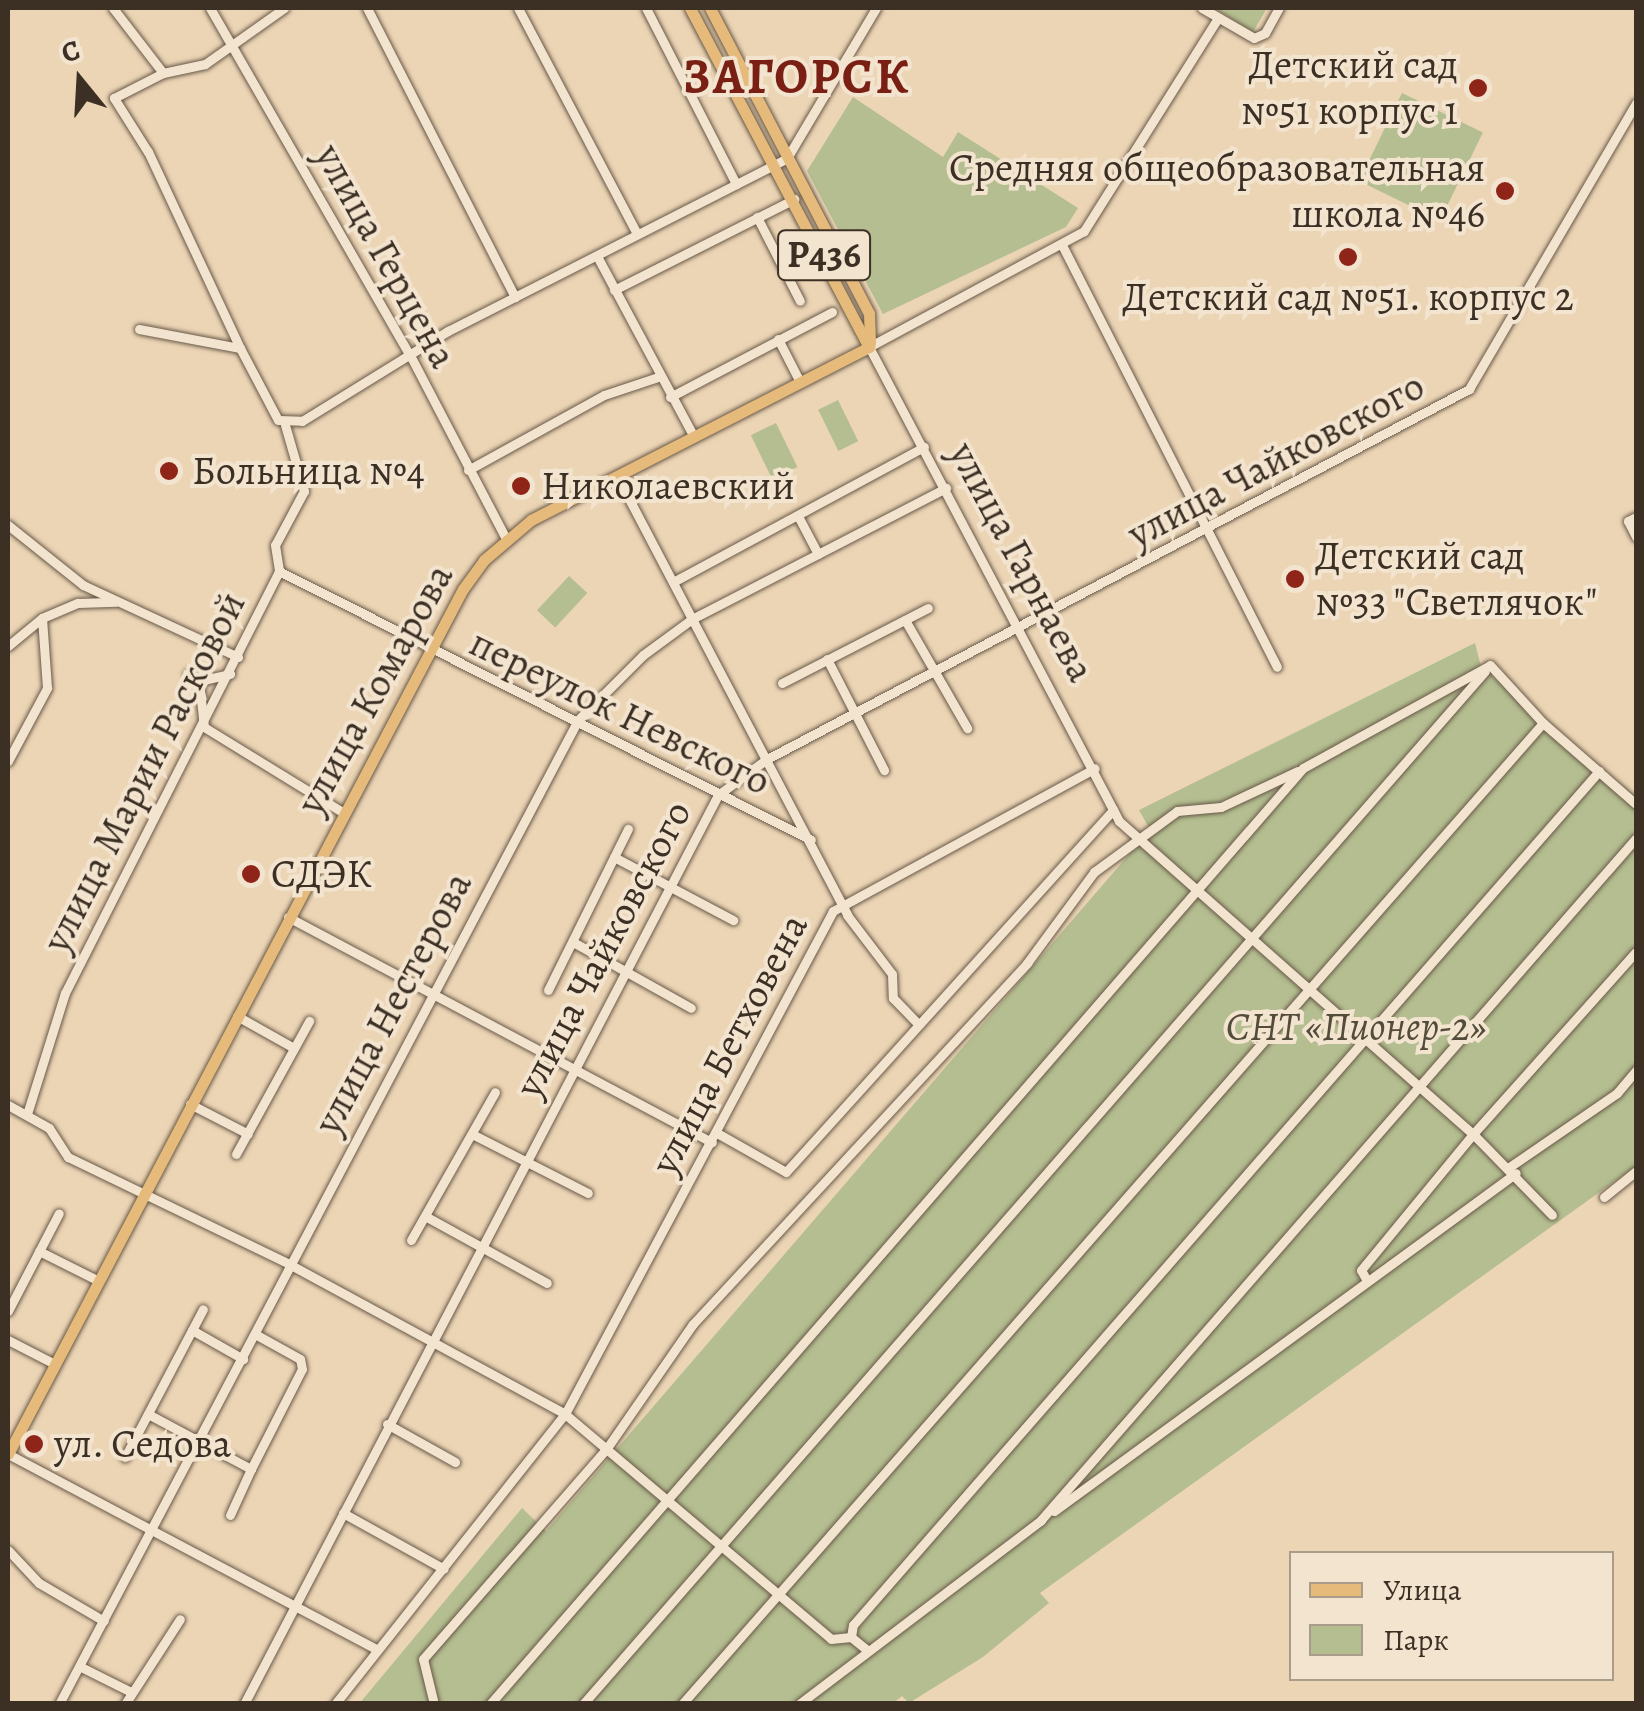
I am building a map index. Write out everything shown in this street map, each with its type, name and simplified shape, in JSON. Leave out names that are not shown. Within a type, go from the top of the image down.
[{"type":"main road","name":"улица Гарнаева","points":[[690,8],[869,313],[869,347]]},
{"type":"main road","name":"улица Гарнаева","points":[[710,8],[782,161],[794,198],[869,347]]},
{"type":"main road","name":"улица Комарова","points":[[8,1454],[462,588],[505,537],[869,347]]},
{"type":"street","points":[[114,8],[163,73]]},
{"type":"street","name":"улица Герцена","points":[[210,8],[235,42],[314,196],[411,356],[505,537]]},
{"type":"street","points":[[280,571],[275,544],[304,491],[285,425],[240,348],[148,152],[114,98],[163,73],[204,64],[284,8]]},
{"type":"street","points":[[367,8],[515,297]]},
{"type":"street","points":[[518,8],[637,234]]},
{"type":"street","points":[[646,8],[736,184]]},
{"type":"street","points":[[285,425],[515,297],[782,161],[876,8]]},
{"type":"street","points":[[1202,8],[1260,37],[1279,8]]},
{"type":"street","points":[[869,347],[1063,247],[1084,231],[1218,18]]},
{"type":"street","name":"улица Чайковского","points":[[244,1704],[718,796],[767,759],[1022,629],[1469,390],[1636,103]]},
{"type":"street","points":[[614,290],[794,198]]},
{"type":"street","points":[[757,217],[800,301]]},
{"type":"street","points":[[1063,247],[1276,667]]},
{"type":"street","points":[[597,256],[658,378],[694,437]]},
{"type":"street","points":[[670,398],[832,312]]},
{"type":"street","points":[[139,328],[240,348]]},
{"type":"street","points":[[778,339],[800,382]]},
{"type":"street","name":"улица Гарнаева","points":[[869,347],[1022,629],[1113,810],[1141,843],[1473,1134],[1552,1215]]},
{"type":"street","points":[[468,470],[604,395],[658,378]]},
{"type":"street","points":[[673,582],[924,447]]},
{"type":"street","points":[[617,476],[846,904],[892,974],[893,998],[916,1022]]},
{"type":"street","name":"улица Нестерова","points":[[60,1704],[200,1441],[288,1264],[578,720],[643,655],[692,619],[946,488]]},
{"type":"street","points":[[798,516],[818,554]]},
{"type":"street","points":[[1636,517],[1628,522],[1636,537]]},
{"type":"street","points":[[8,526],[66,573],[238,657]]},
{"type":"street","name":"переулок Невского","points":[[280,571],[430,651],[578,720],[718,796],[811,840]]},
{"type":"street","name":"улица Марии Расковой","points":[[27,1114],[66,992],[280,571]]},
{"type":"street","points":[[8,646],[42,618],[78,604],[122,602]]},
{"type":"street","points":[[782,683],[928,608]]},
{"type":"street","points":[[8,761],[47,688],[42,618]]},
{"type":"street","points":[[905,620],[967,728]]},
{"type":"street","points":[[828,660],[884,770]]},
{"type":"street","points":[[1490,665],[1544,723],[1636,804]]},
{"type":"street","points":[[437,1702],[424,1659],[607,1448],[692,1324],[1027,962],[1094,872],[1141,843],[1177,811],[1220,807],[1304,768],[1490,665]]},
{"type":"street","points":[[583,1704],[1490,665]]},
{"type":"street","points":[[188,674],[199,682],[204,727],[344,814]]},
{"type":"street","points":[[199,682],[231,674]]},
{"type":"street","points":[[682,1704],[1544,723]]},
{"type":"street","name":"улица Бетховена","points":[[335,1704],[565,1414],[833,911],[1095,768]]},
{"type":"street","points":[[490,1704],[665,1496],[1304,768]]},
{"type":"street","points":[[851,1637],[853,1625],[1599,771]]},
{"type":"street","points":[[288,917],[786,1172],[916,1022],[1113,810]]},
{"type":"street","points":[[548,990],[628,828]]},
{"type":"street","points":[[1040,1521],[1416,1084],[1636,838]]},
{"type":"street","points":[[614,857],[733,920]]},
{"type":"street","points":[[573,942],[692,1008]]},
{"type":"street","points":[[1366,1280],[1362,1270],[1473,1134],[1636,952]]},
{"type":"street","points":[[237,1016],[294,1048]]},
{"type":"street","points":[[236,1154],[309,1021]]},
{"type":"street","points":[[799,1704],[1617,1093],[1636,1070]]},
{"type":"street","points":[[412,1240],[495,1092]]},
{"type":"street","points":[[8,1104],[49,1128],[68,1157],[288,1264],[565,1414],[725,1544],[831,1639],[851,1637],[868,1650]]},
{"type":"street","points":[[190,1104],[248,1134]]},
{"type":"street","points":[[472,1134],[588,1193]]},
{"type":"street","points":[[1604,1196],[1636,1171]]},
{"type":"street","points":[[8,1312],[59,1213]]},
{"type":"street","points":[[425,1216],[547,1283]]},
{"type":"street","points":[[39,1251],[99,1280]]},
{"type":"street","points":[[125,1457],[203,1309]]},
{"type":"street","points":[[192,1330],[243,1358]]},
{"type":"street","points":[[230,1516],[302,1368],[300,1359],[255,1334]]},
{"type":"street","points":[[8,1340],[55,1364]]},
{"type":"street","points":[[148,1414],[251,1469]]},
{"type":"street","points":[[387,1424],[455,1462]]},
{"type":"street","points":[[8,1454],[376,1649]]},
{"type":"street","points":[[343,1513],[444,1569]]},
{"type":"street","points":[[8,1550],[38,1583],[104,1621]]},
{"type":"street","points":[[126,1704],[180,1619]]},
{"type":"street","points":[[81,1667],[131,1692]]},
{"type":"green space","points":[[1214,8],[1267,8],[1253,32]]},
{"type":"green space","points":[[1402,93],[1483,132],[1440,221],[1359,181]]},
{"type":"green space","points":[[853,97],[943,157],[958,132],[1078,208],[1066,227],[883,314],[807,171]]},
{"type":"green space","points":[[838,400],[858,441],[838,451],[818,410]]},
{"type":"green space","points":[[776,423],[797,467],[772,479],[751,435]]},
{"type":"green space","points":[[569,576],[587,593],[555,627],[537,610]]},
{"type":"green space","name":"СНТ «Пионер-2»","points":[[1475,643],[1481,667],[1636,797],[1636,1166],[1040,1593],[1049,1603],[983,1657],[909,1703],[902,1696],[892,1704],[359,1704],[522,1508],[546,1531],[1131,852],[1153,835],[1139,810]]},
{"type":"place","name":"Детский сад №51 корпус 1","points":[[1478,88]]},
{"type":"place","name":"Средняя общеобразовательная школа №46","points":[[1505,191]]},
{"type":"place","name":"Детский сад №51. корпус 2","points":[[1348,257]]},
{"type":"place","name":"Больница №4","points":[[169,471]]},
{"type":"place","name":"Николаевский","points":[[521,486]]},
{"type":"place","name":"Детский сад №33 \"Светлячок\"","points":[[1295,579]]},
{"type":"place","name":"СДЭК","points":[[251,874]]},
{"type":"place","name":"ул. Седова","points":[[34,1444]]},
{"type":"district","name":"ЗАГОРСК","points":[[797,77]]}]
